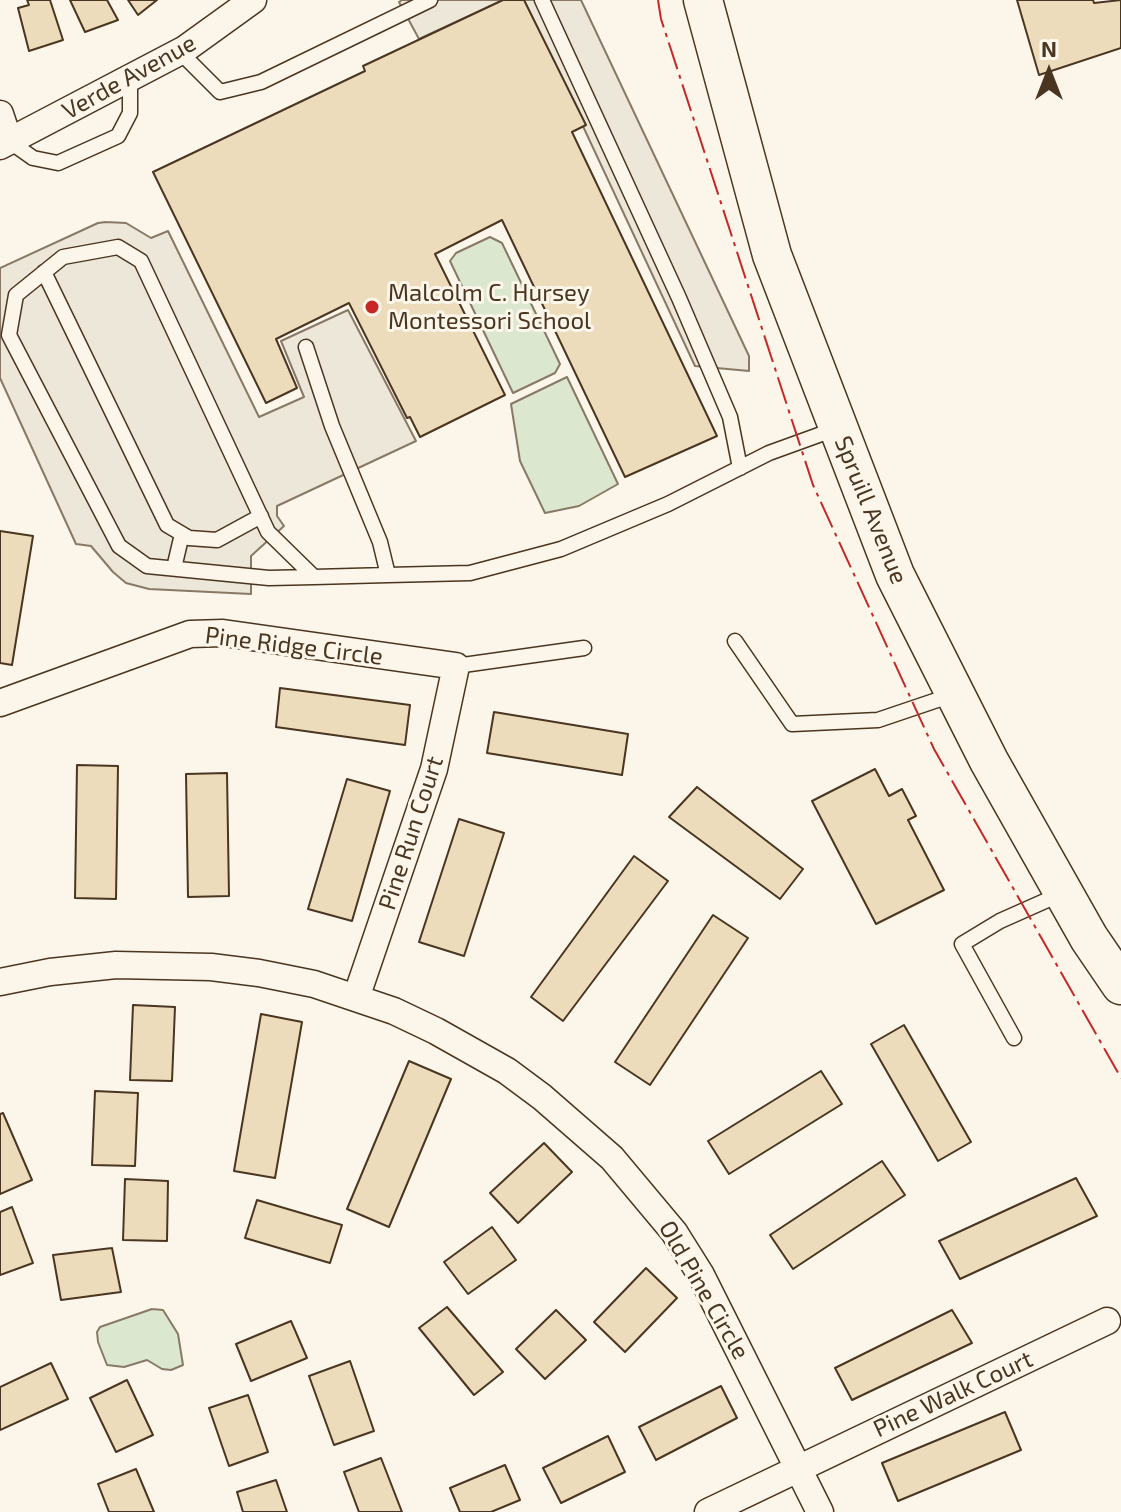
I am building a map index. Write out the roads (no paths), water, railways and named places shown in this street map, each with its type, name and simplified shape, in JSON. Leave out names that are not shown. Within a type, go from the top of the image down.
[{"type":"street","name":"Verde Avenue","points":[[5,144],[180,52],[253,0]]},
{"type":"street","name":"Spruill Avenue","points":[[703,0],[772,255],[895,575],[989,761],[1089,938],[1121,985]]},
{"type":"street","points":[[0,114],[5,144]]},
{"type":"street","name":"Pine Ridge Circle","points":[[0,703],[190,634],[223,633],[456,666]]},
{"type":"street","name":"Pine Run Court","points":[[356,998],[434,769],[456,666]]},
{"type":"street","name":"Old Pine Circle","points":[[0,982],[50,972],[116,965],[165,964],[259,973],[314,984],[394,1011],[507,1071],[612,1158],[674,1232],[701,1275],[820,1512]]},
{"type":"street","name":"Pine Walk Court","points":[[708,1512],[1107,1321]]},
{"type":"lane","points":[[180,52],[220,92],[261,82],[430,0]]},
{"type":"lane","points":[[542,0],[673,284],[730,417],[740,468]]},
{"type":"lane","points":[[5,144],[33,158],[58,163],[118,136],[130,113],[130,78]]},
{"type":"lane","points":[[314,577],[268,532],[141,261],[118,247],[63,257],[16,295],[9,335],[119,546],[147,566],[269,578],[314,577],[470,573],[561,549],[668,504],[769,453],[839,428]]},
{"type":"lane","points":[[44,272],[167,525],[189,538],[217,540],[261,516]]},
{"type":"lane","points":[[306,347],[332,426],[380,542],[388,575]]},
{"type":"lane","points":[[174,568],[182,534]]},
{"type":"lane","points":[[735,641],[792,724],[878,720],[956,694]]},
{"type":"lane","points":[[456,666],[584,648]]},
{"type":"lane","points":[[1014,1038],[962,944],[1000,921],[1063,893]]},
{"type":"place","name":"Malcolm C. Hursey Montessori School","points":[[372,307]]}]
